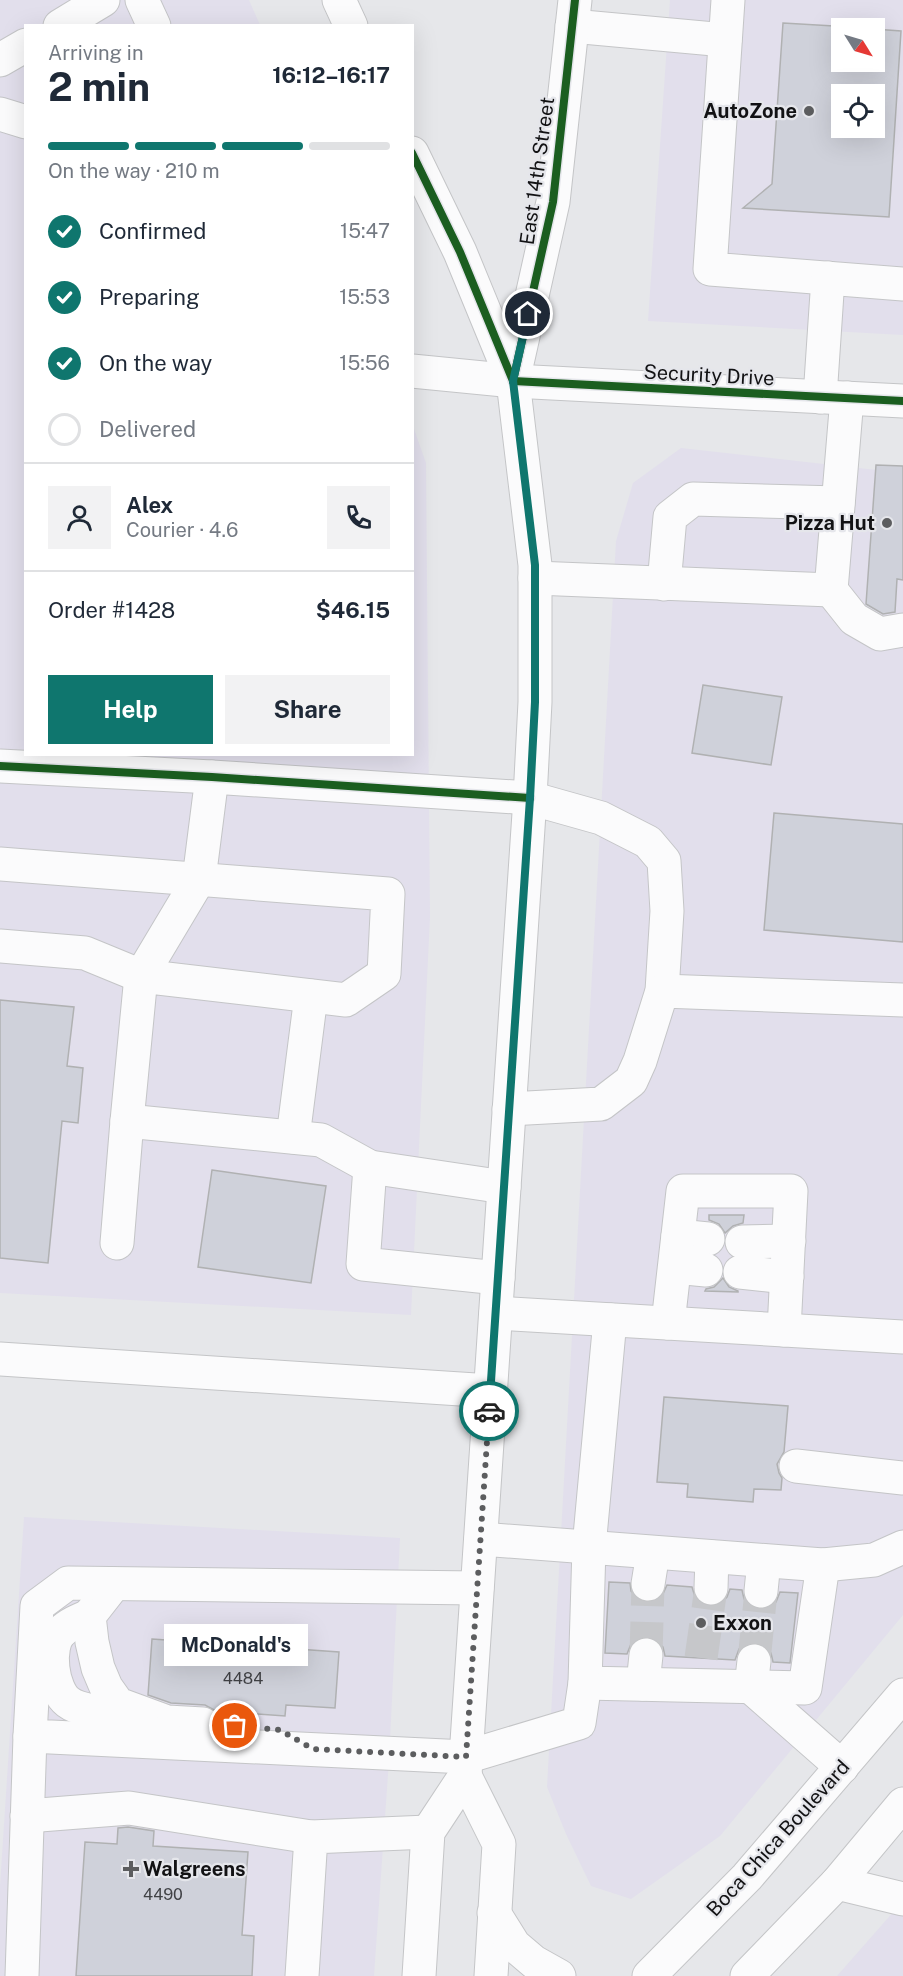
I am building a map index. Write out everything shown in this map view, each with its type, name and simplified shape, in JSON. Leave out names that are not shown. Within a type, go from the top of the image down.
[{"type":"main road","points":[[63,24],[103,0]]},
{"type":"main road","points":[[142,0],[153,24]]},
{"type":"main road","points":[[728,0],[710,269],[903,284]]},
{"type":"main road","points":[[573,13],[725,40]]},
{"type":"main road","name":"East 14th Street","points":[[418,1971],[428,1832],[466,1766],[535,702],[535,578],[513,381],[553,202],[573,13]]},
{"type":"main road","points":[[0,60],[24,46]]},
{"type":"main road","points":[[0,114],[24,121]]},
{"type":"main road","points":[[414,157],[460,252],[513,381]]},
{"type":"main road","points":[[828,278],[838,503],[831,590],[854,619],[880,634],[903,630]]},
{"type":"main road","name":"Security Drive","points":[[414,371],[513,381],[903,401]]},
{"type":"main road","points":[[664,584],[670,518],[693,499],[838,503]]},
{"type":"main road","points":[[535,578],[831,590]]},
{"type":"main road","points":[[0,766],[530,798],[601,818],[648,842],[664,861],[667,911],[662,991],[640,1061],[631,1081],[601,1104],[509,1109]]},
{"type":"main road","points":[[117,1243],[141,976],[199,879],[212,777]]},
{"type":"main road","points":[[0,864],[388,894],[384,974],[346,1000],[141,976],[85,953],[0,946]]},
{"type":"main road","points":[[662,991],[903,1000]]},
{"type":"main road","points":[[293,1137],[311,996]]},
{"type":"main road","points":[[127,1121],[321,1140],[370,1167],[504,1187]]},
{"type":"main road","points":[[370,1167],[363,1264],[498,1278]]},
{"type":"main road","points":[[668,1323],[692,1253],[683,1191],[791,1191],[784,1330]]},
{"type":"main road","points":[[787,1277],[741,1257],[789,1241]]},
{"type":"main road","points":[[496,1313],[903,1337]]},
{"type":"main road","points":[[30,1736],[313,1749],[466,1766],[579,1723],[585,1683],[589,1547],[610,1320]]},
{"type":"main road","points":[[0,1359],[490,1390]]},
{"type":"main road","points":[[796,1466],[903,1478]]},
{"type":"main road","points":[[481,1539],[589,1547],[651,1569],[763,1576],[823,1565],[874,1560],[903,1546]]},
{"type":"main road","points":[[585,1683],[644,1670],[753,1674],[805,1688],[823,1565]]},
{"type":"main road","points":[[22,1976],[30,1736],[38,1606],[68,1583],[477,1588]]},
{"type":"main road","points":[[114,1584],[89,1616],[73,1623],[58,1634],[53,1653],[53,1674],[58,1689],[68,1702],[92,1711],[166,1722],[280,1730],[313,1749]]},
{"type":"main road","points":[[89,1616],[98,1668],[106,1687],[118,1704],[166,1722]]},
{"type":"main road","points":[[753,1674],[842,1767]]},
{"type":"main road","name":"Boca Chica Boulevard","points":[[648,1973],[747,1877],[903,1695]]},
{"type":"main road","points":[[466,1766],[499,1844],[491,1976]]},
{"type":"main road","points":[[747,1976],[837,1883],[903,1804]]},
{"type":"main road","points":[[27,1816],[129,1808],[311,1837],[428,1832]]},
{"type":"main road","points":[[302,1976],[311,1837]]},
{"type":"main road","points":[[837,1883],[903,1899]]},
{"type":"main road","points":[[494,1913],[514,1945],[534,1962],[559,1976]]},
{"type":"shaded area","points":[[0,0],[249,0],[260,24],[24,24],[24,756],[414,756],[414,429],[426,463],[430,917],[411,1315],[0,1293]]},
{"type":"shaded area","points":[[670,0],[903,0],[903,335],[648,321]]},
{"type":"shaded area","points":[[681,448],[903,473],[903,1615],[720,1836],[631,1899],[591,1886],[547,1787],[616,541],[633,483]]},
{"type":"shaded area","points":[[24,1517],[400,1538],[389,1760],[374,1976],[0,1976],[0,1886]]},
{"type":"shaded area","points":[[903,1901],[903,1976],[837,1976]]},
{"type":"building","name":"AutoZone","points":[[783,23],[831,26],[831,72],[885,72],[885,30],[901,31],[889,217],[743,208],[772,184]]},
{"type":"building","name":"Pizza Hut","points":[[876,465],[903,466],[903,580],[897,579],[895,612],[883,614],[866,604]]},
{"type":"building","points":[[703,685],[782,697],[771,765],[692,753]]},
{"type":"building","points":[[774,813],[903,824],[903,942],[764,930]]},
{"type":"building","points":[[0,1000],[74,1007],[67,1066],[83,1068],[78,1123],[62,1121],[48,1263],[0,1258]]},
{"type":"building","points":[[212,1170],[326,1186],[311,1283],[198,1267]]},
{"type":"building","points":[[709,1215],[744,1215],[743,1223],[733,1226],[725,1233],[719,1224],[709,1220]]},
{"type":"building","points":[[723,1278],[729,1287],[738,1292],[705,1291],[714,1287]]},
{"type":"building","points":[[664,1397],[788,1406],[784,1452],[777,1464],[782,1478],[781,1490],[754,1489],[753,1502],[687,1497],[688,1484],[657,1482]]},
{"type":"building","name":"Exxon","points":[[609,1582],[630,1583],[631,1591],[636,1598],[646,1603],[662,1596],[667,1585],[692,1587],[695,1597],[701,1604],[710,1607],[720,1604],[727,1597],[730,1589],[742,1590],[744,1599],[750,1606],[760,1610],[769,1608],[776,1602],[780,1592],[798,1593],[790,1663],[773,1662],[766,1646],[756,1642],[746,1644],[739,1649],[735,1660],[665,1656],[663,1647],[657,1640],[647,1636],[631,1644],[627,1654],[605,1653]]},
{"type":"building","points":[[152,1639],[339,1652],[335,1708],[286,1705],[285,1716],[216,1711],[205,1705],[171,1703],[148,1695]]},
{"type":"building","name":"Walgreens","points":[[128,1827],[154,1831],[153,1846],[248,1852],[242,1935],[254,1936],[252,1976],[76,1976],[85,1842],[117,1844],[118,1828]]},
{"type":"tunnel","points":[[646,1655],[648,1584]]},
{"type":"tunnel","points":[[701,1658],[711,1588]]},
{"type":"tunnel","points":[[754,1661],[761,1591]]},
{"type":"cycle path","points":[[513,381],[553,202],[575,0]]},
{"type":"cycle path","points":[[414,157],[460,252],[513,381]]},
{"type":"cycle path","points":[[513,381],[903,401]]},
{"type":"cycle path","points":[[0,766],[530,798]]},
{"type":"way so far","points":[[235,1726],[280,1730],[313,1749],[466,1757],[489,1411]]},
{"type":"place","name":"AutoZone","points":[[809,111]]},
{"type":"place","name":"Pizza Hut","points":[[887,523]]},
{"type":"place","name":"Exxon","points":[[701,1623]]},
{"type":"place","name":"McDonald's","points":[[235,1726]]},
{"type":"place","name":"Walgreens","points":[[131,1869]]},
{"type":"route","points":[[489,1411],[535,702],[535,565],[513,381],[528,314]]}]
